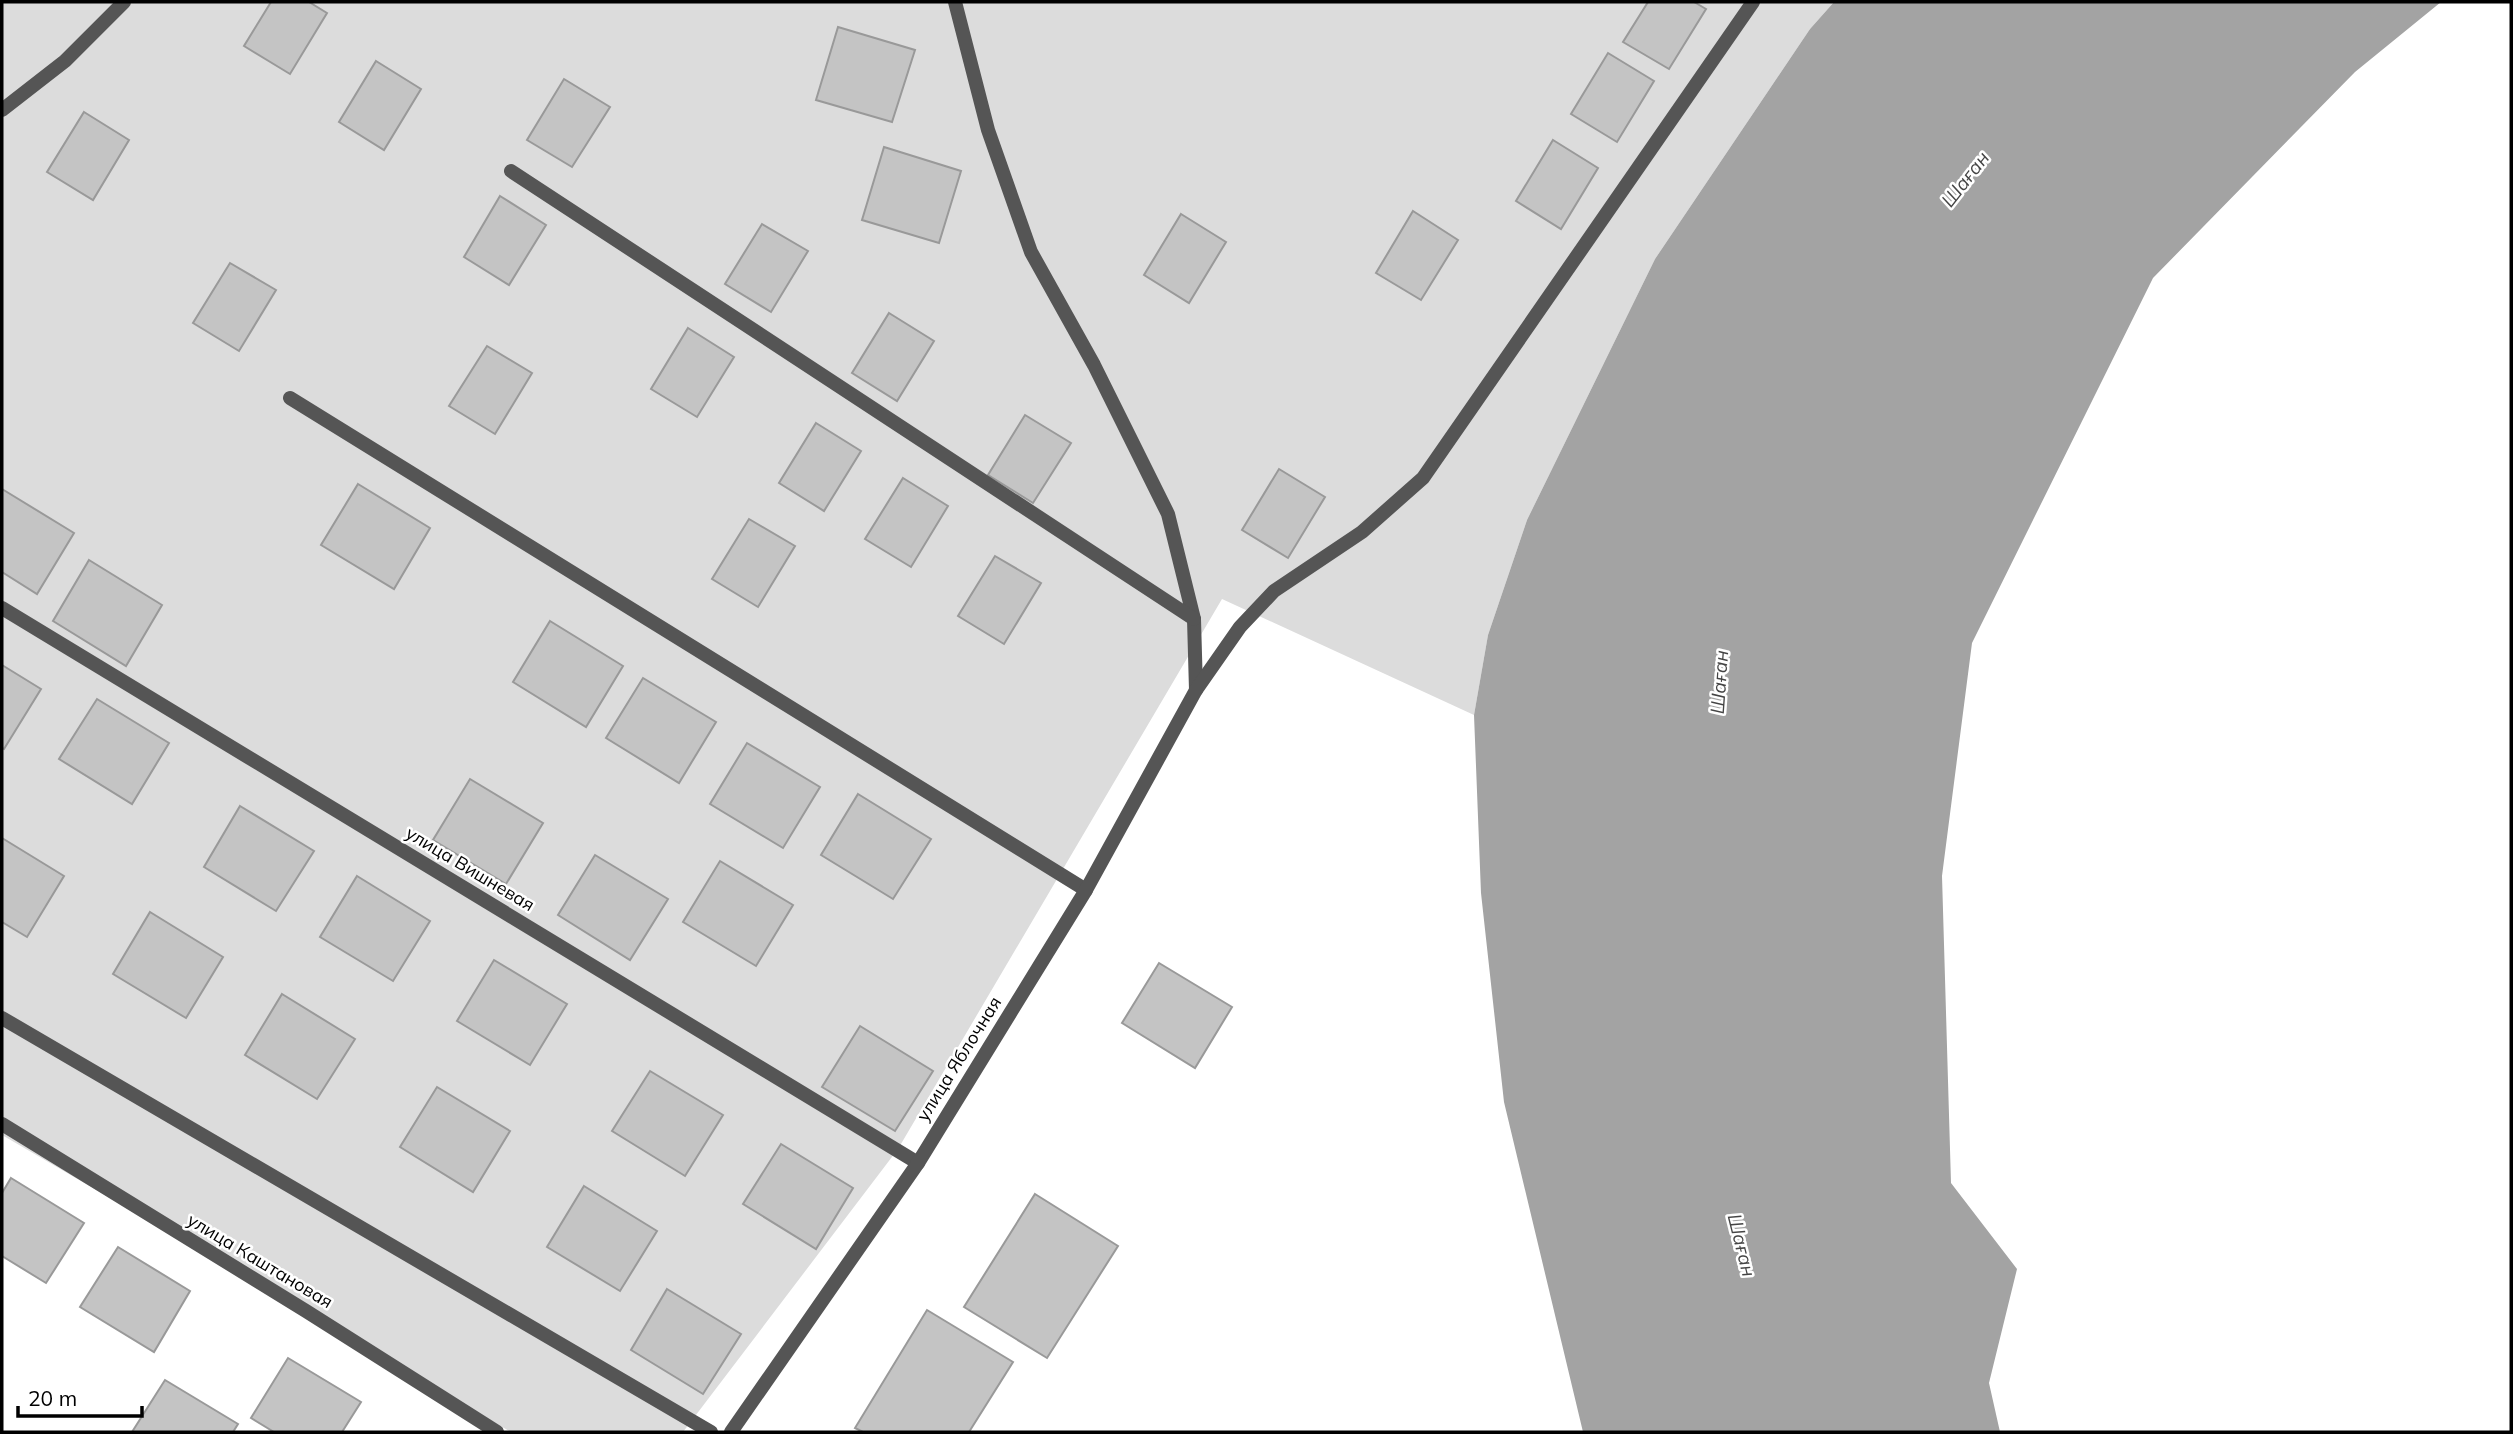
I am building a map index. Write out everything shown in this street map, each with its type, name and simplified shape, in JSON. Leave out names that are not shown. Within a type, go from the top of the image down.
[{"type":"street","points":[[2,110],[65,61],[124,2]]},
{"type":"street","points":[[955,2],[988,130],[1031,252],[1094,365],[1168,514],[1194,619],[1196,690]]},
{"type":"street","name":"улица Яблочная","points":[[731,1432],[918,1163],[1086,890],[1196,690],[1240,627],[1274,591],[1362,533],[1423,478],[1753,2]]},
{"type":"street","points":[[511,171],[1194,619]]},
{"type":"street","points":[[290,398],[1086,890]]},
{"type":"street","name":"улица Вишневая","points":[[2,608],[918,1163]]},
{"type":"street","points":[[2,1018],[711,1432]]},
{"type":"street","name":"улица Каштановая","points":[[2,1124],[497,1432]]},
{"type":"shaded area","points":[[2,2],[1834,2],[1810,29],[1655,259],[1527,520],[1488,635],[1474,715],[1222,599],[898,1149],[683,1432],[511,1432],[2,1135]]},
{"type":"water","name":"Шаған","points":[[1834,2],[2441,2],[2355,72],[2153,278],[1972,643],[1942,876],[1951,1183],[2017,1269],[1989,1383],[2000,1432],[1583,1432],[1504,1102],[1481,893],[1474,715],[1488,635],[1527,520],[1655,259],[1810,29]]},
{"type":"building","points":[[271,2],[309,2],[327,13],[290,74],[244,46]]},
{"type":"building","points":[[1648,2],[1694,2],[1706,9],[1669,69],[1623,42]]},
{"type":"building","points":[[838,27],[915,50],[892,122],[816,100]]},
{"type":"building","points":[[1608,53],[1654,81],[1617,142],[1571,114]]},
{"type":"building","points":[[376,61],[421,89],[384,150],[339,122]]},
{"type":"building","points":[[564,79],[610,107],[572,167],[527,140]]},
{"type":"building","points":[[84,112],[129,140],[93,200],[47,172]]},
{"type":"building","points":[[1553,140],[1598,168],[1561,229],[1516,201]]},
{"type":"building","points":[[884,147],[961,171],[939,243],[862,220]]},
{"type":"building","points":[[500,196],[546,225],[509,285],[464,257]]},
{"type":"building","points":[[1413,211],[1458,240],[1421,300],[1376,273]]},
{"type":"building","points":[[1181,214],[1226,242],[1189,303],[1144,275]]},
{"type":"building","points":[[762,224],[808,251],[771,312],[725,284]]},
{"type":"building","points":[[230,263],[276,290],[239,351],[193,323]]},
{"type":"building","points":[[889,313],[934,341],[897,401],[852,373]]},
{"type":"building","points":[[688,328],[734,357],[697,417],[651,389]]},
{"type":"building","points":[[487,346],[532,373],[495,434],[449,406]]},
{"type":"building","points":[[1025,415],[1071,443],[1033,503],[988,475]]},
{"type":"building","points":[[816,423],[861,451],[824,511],[779,483]]},
{"type":"building","points":[[1279,469],[1325,497],[1288,558],[1242,530]]},
{"type":"building","points":[[903,478],[948,506],[911,567],[865,539]]},
{"type":"building","points":[[358,484],[430,528],[394,589],[321,545]]},
{"type":"building","points":[[2,489],[74,533],[37,594],[2,572]]},
{"type":"building","points":[[749,519],[795,546],[758,607],[712,579]]},
{"type":"building","points":[[995,556],[1041,583],[1004,644],[958,616]]},
{"type":"building","points":[[89,560],[162,605],[126,666],[53,621]]},
{"type":"building","points":[[550,621],[623,666],[586,727],[513,682]]},
{"type":"building","points":[[2,665],[41,689],[4,749],[2,748]]},
{"type":"building","points":[[643,678],[716,722],[679,783],[606,738]]},
{"type":"building","points":[[97,699],[169,743],[132,804],[59,759]]},
{"type":"building","points":[[747,743],[820,787],[783,848],[710,804]]},
{"type":"building","points":[[470,779],[543,823],[506,884],[433,840]]},
{"type":"building","points":[[858,794],[931,839],[893,899],[821,855]]},
{"type":"building","points":[[240,806],[314,851],[276,911],[204,867]]},
{"type":"building","points":[[2,838],[64,876],[27,937],[2,922]]},
{"type":"building","points":[[595,855],[668,899],[630,960],[558,915]]},
{"type":"building","points":[[720,861],[793,905],[756,966],[683,922]]},
{"type":"building","points":[[357,876],[430,921],[393,981],[320,937]]},
{"type":"building","points":[[150,912],[223,957],[186,1018],[113,974]]},
{"type":"building","points":[[494,960],[567,1004],[530,1065],[457,1021]]},
{"type":"building","points":[[1159,963],[1232,1007],[1195,1068],[1122,1023]]},
{"type":"building","points":[[282,994],[355,1039],[317,1099],[245,1055]]},
{"type":"building","points":[[860,1026],[933,1071],[895,1131],[822,1087]]},
{"type":"building","points":[[650,1071],[723,1115],[685,1176],[612,1131]]},
{"type":"building","points":[[437,1087],[510,1131],[473,1192],[400,1147]]},
{"type":"building","points":[[781,1144],[853,1188],[816,1249],[743,1204]]},
{"type":"building","points":[[11,1178],[84,1223],[46,1283],[2,1256],[2,1193]]},
{"type":"building","points":[[584,1186],[657,1231],[620,1291],[547,1247]]},
{"type":"building","points":[[1035,1194],[1118,1246],[1047,1358],[964,1307]]},
{"type":"building","points":[[118,1247],[190,1291],[154,1352],[80,1307]]},
{"type":"building","points":[[667,1289],[741,1334],[703,1394],[631,1350]]},
{"type":"building","points":[[927,1310],[1013,1362],[969,1432],[863,1432],[855,1428]]},
{"type":"building","points":[[288,1358],[361,1402],[342,1432],[274,1432],[251,1418]]},
{"type":"building","points":[[165,1380],[238,1424],[233,1432],[132,1432]]}]
